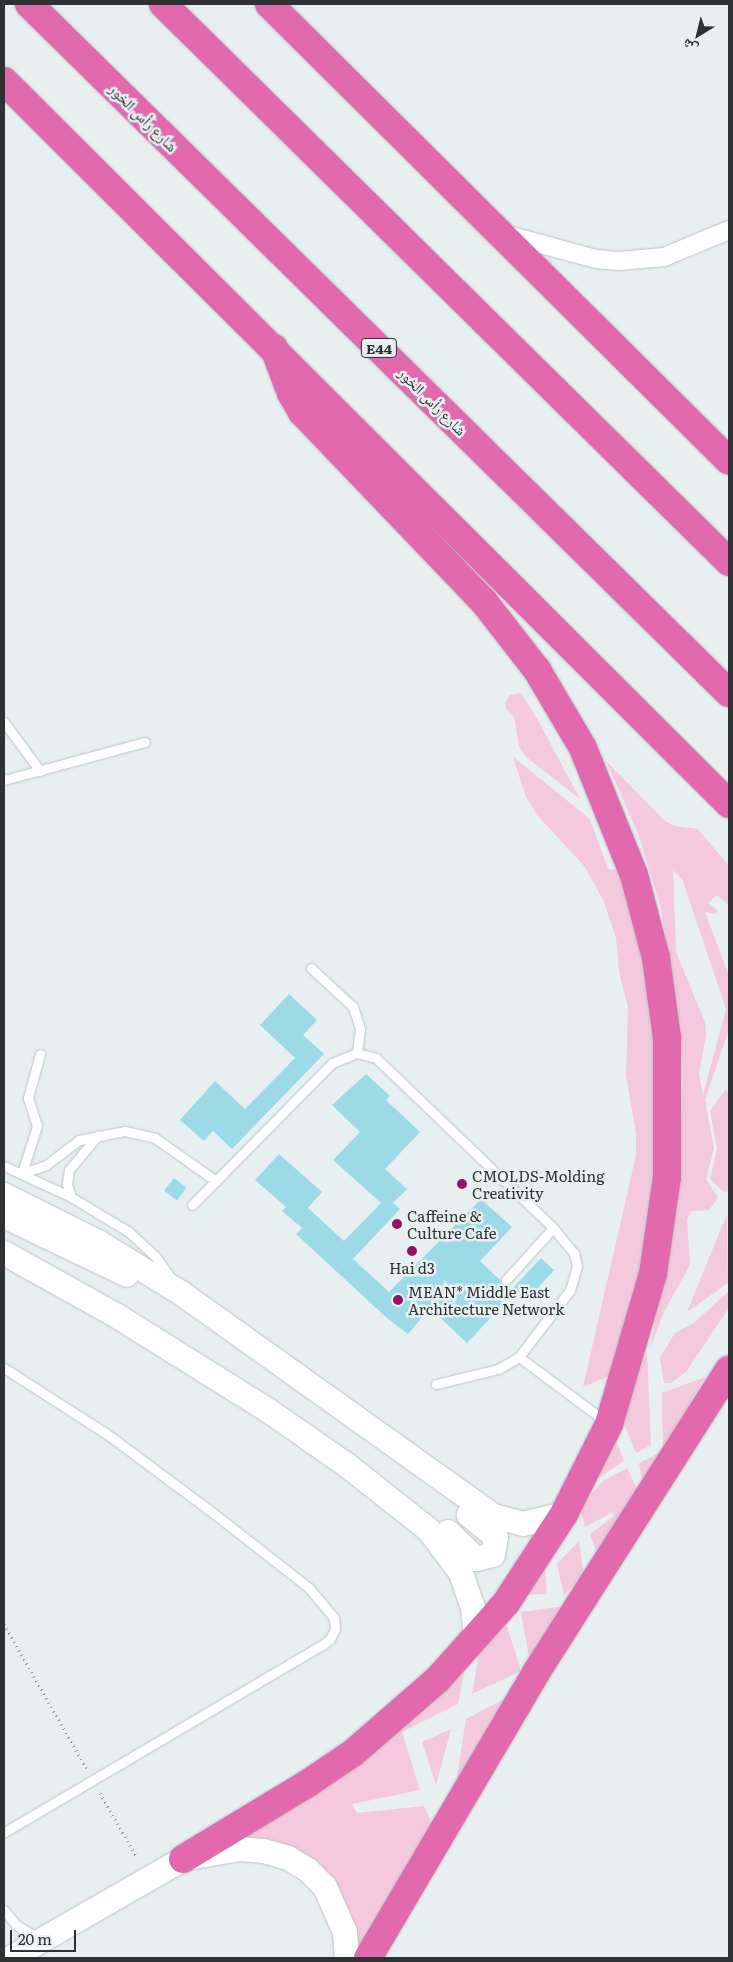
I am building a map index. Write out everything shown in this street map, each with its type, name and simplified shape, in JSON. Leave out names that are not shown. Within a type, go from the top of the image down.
[{"type":"highway","name":"شارع رأس الخور","points":[[29,4],[729,693]]},
{"type":"highway","points":[[163,4],[729,562]]},
{"type":"highway","points":[[269,4],[729,461]]},
{"type":"highway","points":[[4,80],[727,800]]},
{"type":"highway","points":[[183,1859],[307,1784],[353,1753],[438,1679],[506,1603],[564,1514],[609,1424],[653,1274],[667,1176],[668,1078],[663,998],[649,924],[634,875],[583,748],[537,670],[484,602],[302,412],[291,393],[274,348]]},
{"type":"highway","points":[[368,1958],[537,1671],[729,1370]]},
{"type":"street","points":[[501,233],[588,257],[618,261],[664,257],[729,230]]},
{"type":"street","points":[[4,1195],[98,1242],[181,1293],[487,1512],[510,1523],[534,1522],[564,1514]]},
{"type":"street","points":[[4,1216],[135,1279],[181,1293]]},
{"type":"street","points":[[4,1253],[46,1274],[269,1411],[429,1530],[452,1557],[468,1590],[476,1638]]},
{"type":"street","points":[[4,1265],[46,1274]]},
{"type":"street","points":[[384,1495],[404,1497],[439,1524],[471,1556],[489,1558],[496,1550],[496,1537],[434,1489],[424,1467]]},
{"type":"street","points":[[11,1958],[183,1859],[240,1849],[264,1851],[288,1858],[308,1870],[326,1887],[337,1909],[344,1932],[347,1958]]},
{"type":"lane","points":[[4,722],[40,771]]},
{"type":"lane","points":[[4,780],[145,742]]},
{"type":"lane","points":[[311,968],[353,1007],[360,1029],[357,1053]]},
{"type":"lane","points":[[192,1205],[332,1063],[357,1053],[376,1058],[553,1228],[574,1253],[576,1278],[520,1357],[498,1369],[436,1384]]},
{"type":"lane","points":[[22,1173],[37,1126],[28,1098],[40,1054]]},
{"type":"lane","points":[[22,1173],[46,1165],[80,1140],[98,1134],[125,1131],[155,1138],[216,1181]]},
{"type":"lane","points":[[71,1197],[67,1184],[69,1170],[98,1134]]},
{"type":"lane","points":[[4,1166],[71,1197],[142,1243],[181,1293]]},
{"type":"lane","points":[[506,1280],[553,1228]]},
{"type":"lane","points":[[520,1357],[609,1424]]},
{"type":"lane","points":[[4,1368],[108,1434],[201,1503],[309,1588],[334,1618],[335,1629],[330,1639],[322,1645],[4,1832]]},
{"type":"lane","points":[[4,1910],[16,1925],[43,1940]]},
{"type":"path","points":[[4,1624],[137,1857]]},
{"type":"shaded area","points":[[521,693],[539,722],[580,799],[525,756],[519,746],[514,717],[506,709],[505,704],[510,695]]},
{"type":"shaded area","points":[[513,757],[590,819],[608,869],[621,871],[644,962],[654,1041],[656,1163],[646,1248],[611,1375],[583,1387],[636,1155],[636,1133],[626,1075],[628,1008],[619,972],[616,937],[603,900],[585,867],[537,815],[526,797]]},
{"type":"shaded area","points":[[606,761],[665,821],[675,826],[698,829],[729,866],[729,905],[717,895],[708,903],[718,911],[715,914],[705,912],[729,976],[729,1029],[705,1100],[714,1148],[706,1179],[718,1198],[709,1210],[692,1211],[687,1219],[690,1265],[664,1312],[650,1349],[680,1173],[683,1066],[661,908],[638,833]],"holes":[[[673,870],[683,881],[726,1009],[703,1095],[699,1074],[706,1035],[705,1022],[676,952]]]},
{"type":"shaded area","points":[[726,1089],[729,1095],[729,1190],[725,1193],[710,1179],[717,1149],[710,1111]]},
{"type":"shaded area","points":[[727,1214],[728,1283],[687,1312]]},
{"type":"shaded area","points":[[729,1291],[729,1308],[686,1372],[671,1383],[664,1383],[660,1358],[675,1333],[694,1323]]},
{"type":"shaded area","points":[[647,1352],[651,1445],[636,1453],[621,1416]]},
{"type":"shaded area","points":[[705,1377],[644,1486],[597,1554],[590,1534],[614,1516],[613,1512],[585,1527],[580,1507],[603,1481],[627,1468],[636,1487],[643,1486],[639,1463],[663,1451],[662,1393]]},
{"type":"shaded area","points":[[614,1436],[624,1461],[594,1481]]},
{"type":"shaded area","points":[[579,1541],[584,1575],[564,1595],[557,1564]]},
{"type":"shaded area","points":[[544,1562],[547,1594],[520,1595]]},
{"type":"shaded area","points":[[565,1606],[529,1658],[521,1612]]},
{"type":"shaded area","points":[[505,1620],[521,1671],[472,1694],[479,1652]]},
{"type":"shaded area","points":[[466,1661],[458,1704],[402,1732],[420,1790],[352,1804],[357,1813],[424,1806],[433,1826],[356,1957],[339,1897],[234,1840]]},
{"type":"shaded area","points":[[504,1699],[456,1783],[466,1719]]},
{"type":"shaded area","points":[[451,1729],[436,1785],[422,1742]]},
{"type":"building","points":[[289,994],[317,1020],[303,1035],[324,1054],[232,1149],[213,1131],[204,1141],[180,1120],[215,1081],[245,1109],[295,1058],[260,1025]]},
{"type":"building","points":[[366,1074],[390,1096],[386,1100],[420,1132],[385,1169],[407,1189],[393,1203],[400,1209],[353,1259],[389,1292],[481,1199],[512,1227],[480,1261],[514,1293],[467,1343],[430,1308],[408,1334],[388,1319],[296,1234],[302,1228],[282,1211],[286,1207],[255,1180],[279,1154],[322,1192],[308,1208],[344,1241],[381,1203],[333,1160],[360,1132],[332,1105]]},
{"type":"building","points":[[174,1178],[187,1188],[177,1200],[164,1191]]},
{"type":"building","points":[[541,1258],[554,1270],[527,1300],[514,1287]]},
{"type":"place","name":"CMOLDS-Molding Creativity","points":[[462,1184]]},
{"type":"place","name":"Caffeine & Culture Cafe","points":[[397,1224]]},
{"type":"place","name":"Hai d3","points":[[412,1251]]},
{"type":"place","name":"MEAN* Middle East Architecture Network","points":[[398,1300]]}]
